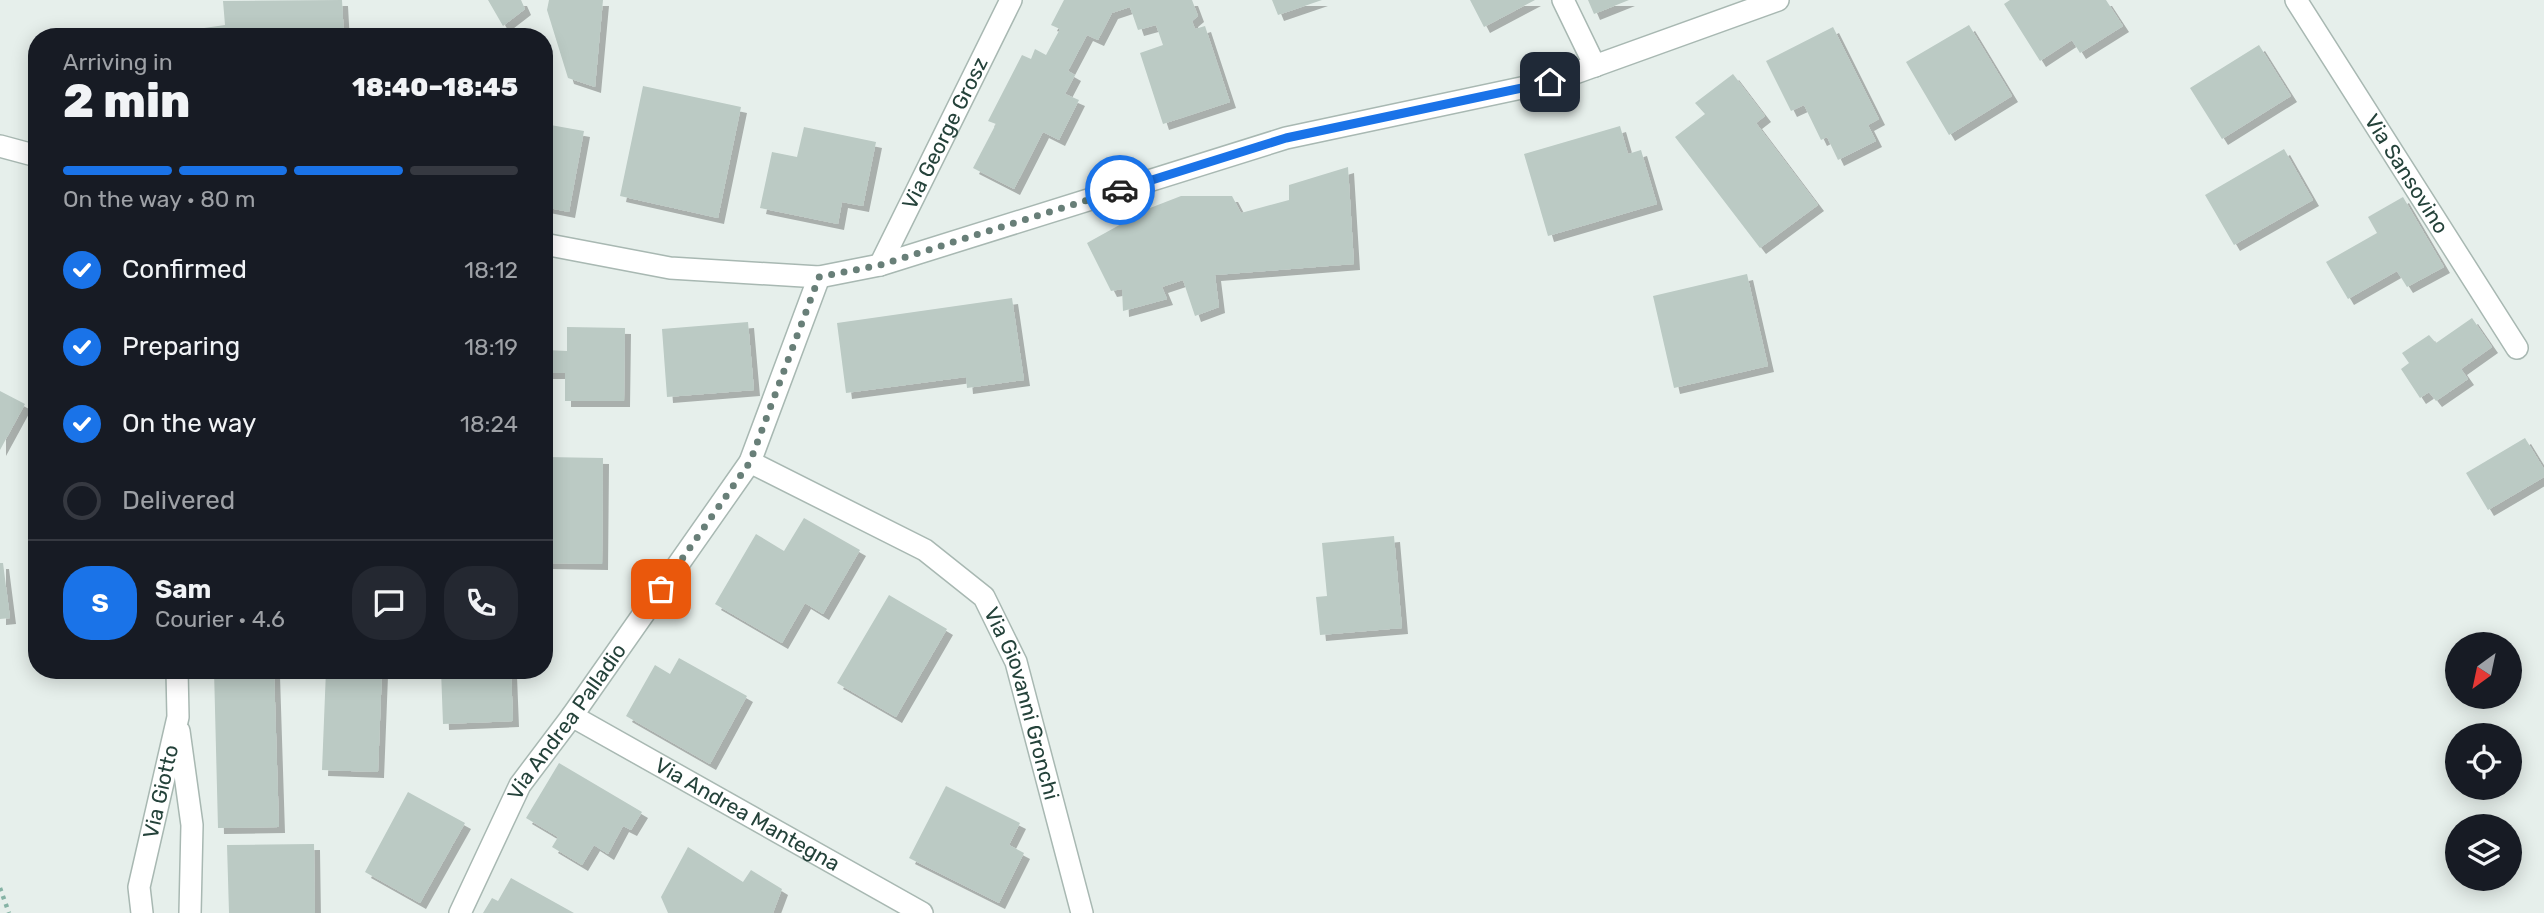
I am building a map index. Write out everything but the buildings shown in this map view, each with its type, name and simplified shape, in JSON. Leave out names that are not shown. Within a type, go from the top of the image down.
[{"type":"street","name":"Via George Grosz","points":[[880,265],[1011,0]]},
{"type":"street","points":[[1563,0],[1595,66]]},
{"type":"street","points":[[553,246],[670,268],[819,277],[880,265],[1286,138],[1550,82],[1778,0]]},
{"type":"street","name":"Via Sansovino","points":[[2296,0],[2516,348]]},
{"type":"street","points":[[0,146],[28,154]]},
{"type":"street","points":[[0,165],[28,158]]},
{"type":"street","name":"Via Andrea Palladio","points":[[460,913],[520,785],[572,716],[750,462],[819,277]]},
{"type":"street","name":"Via Giovanni Gronchi","points":[[750,462],[925,550],[984,597],[1016,662],[1082,913]]},
{"type":"street","name":"Via Giotto","points":[[142,913],[139,887],[178,718],[177,679]]},
{"type":"street","name":"Via Andrea Mantegna","points":[[572,716],[922,913]]},
{"type":"street","points":[[178,718],[192,825],[190,913]]},
{"type":"path","points":[[0,888],[9,913]]},
{"type":"way so far","points":[[661,589],[750,462],[819,277],[880,265],[1120,190]]},
{"type":"route","points":[[1120,190],[1286,138],[1550,82]]}]
